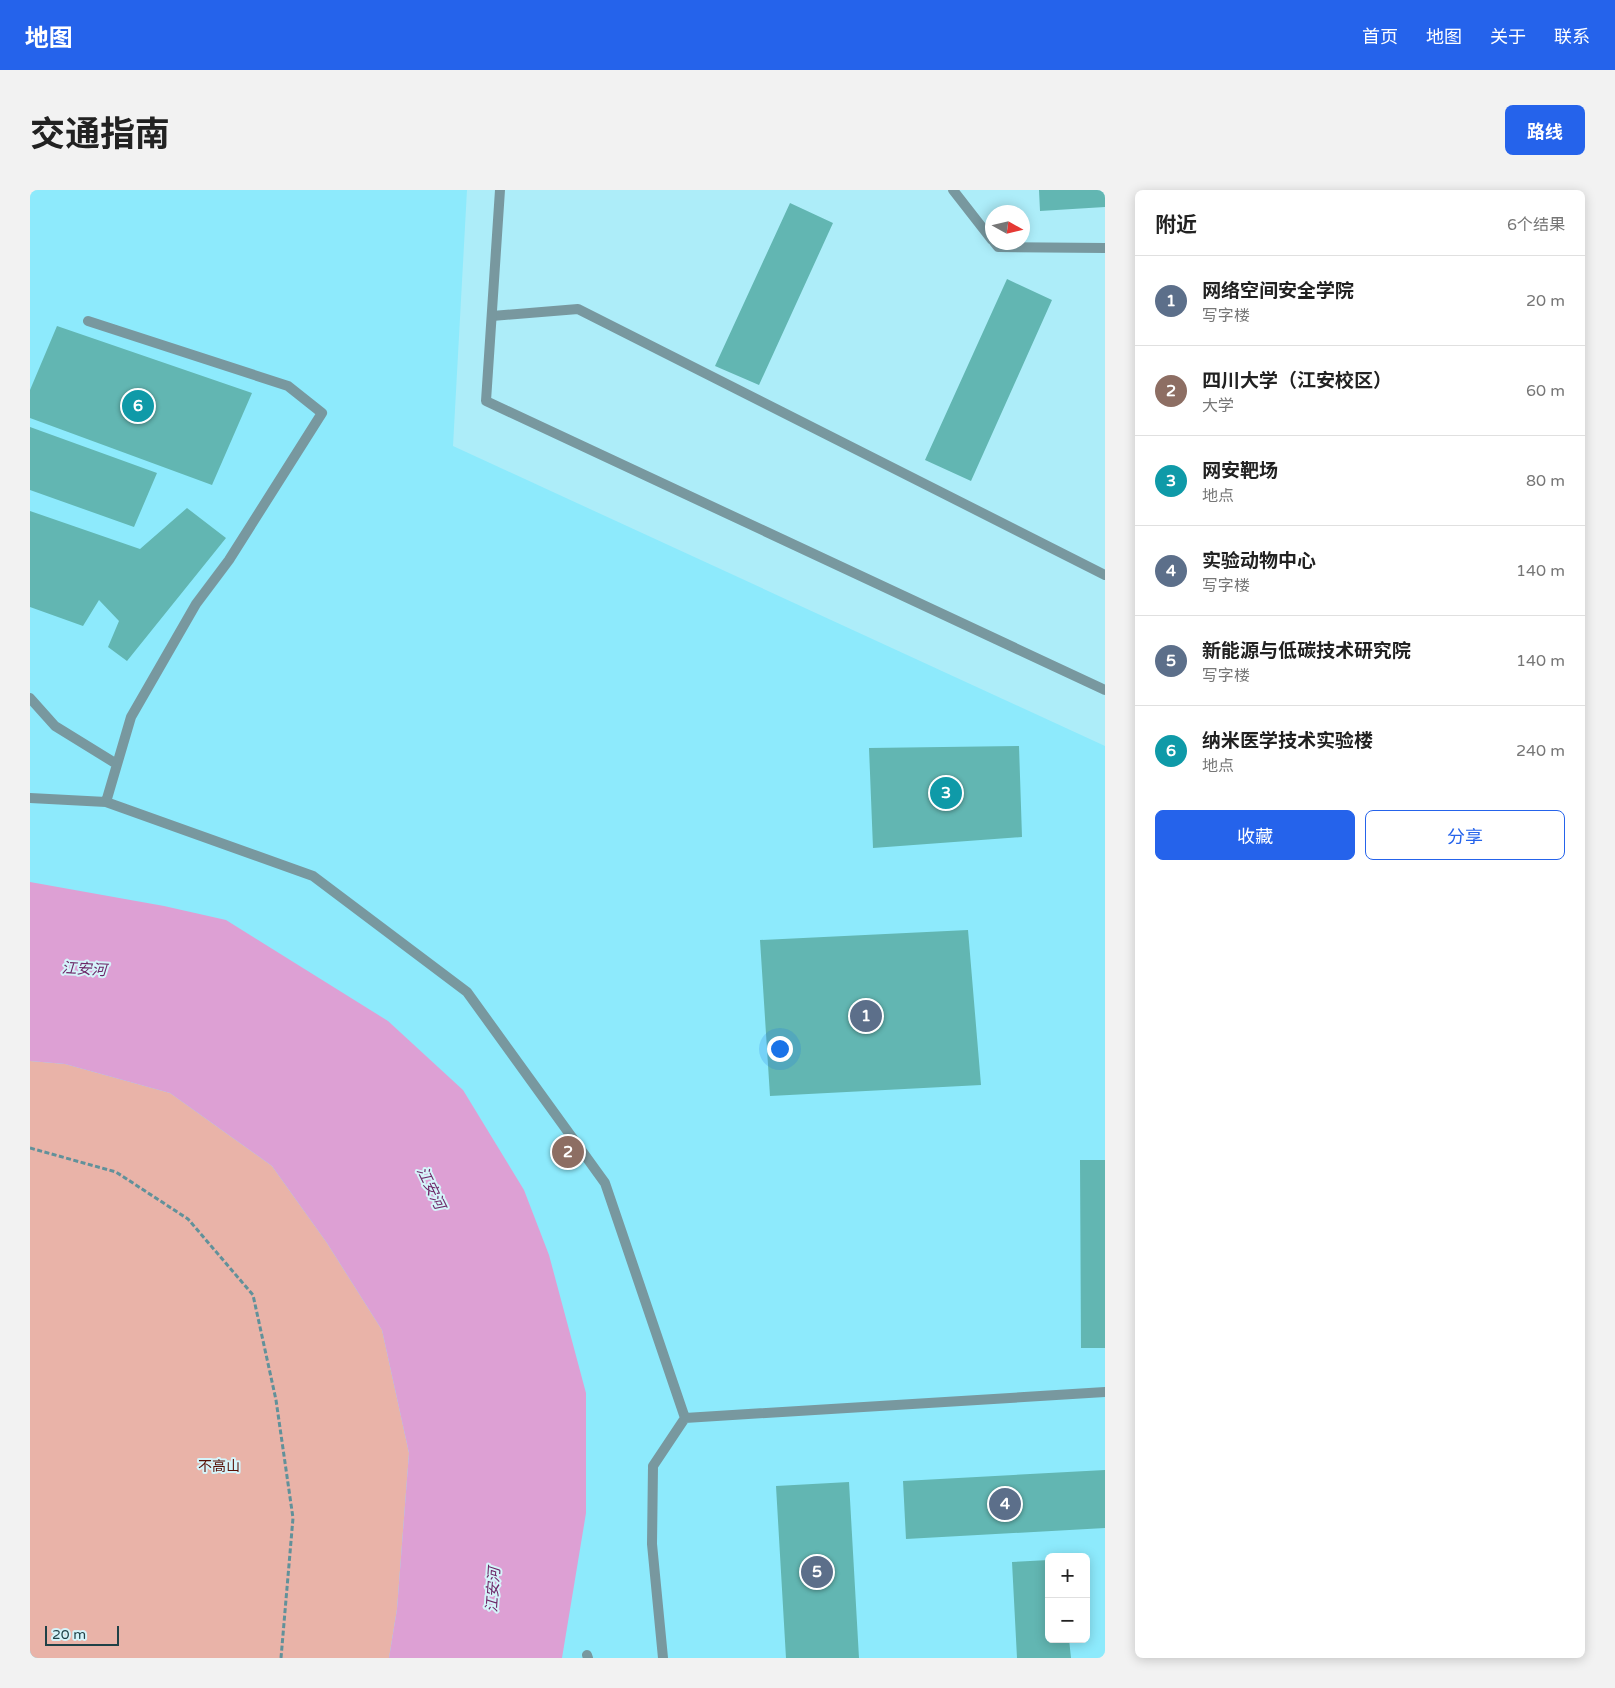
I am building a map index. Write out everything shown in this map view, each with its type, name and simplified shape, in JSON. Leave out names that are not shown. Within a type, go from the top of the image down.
[{"type":"street","points":[[500,190],[486,401],[1105,690]]},
{"type":"street","points":[[953,190],[985,230]]},
{"type":"street","points":[[1030,247],[1105,248]]},
{"type":"street","points":[[492,316],[578,309],[1105,575]]},
{"type":"street","points":[[88,321],[288,386],[322,413],[229,560],[196,604],[130,717],[115,763],[106,802]]},
{"type":"street","points":[[30,698],[55,726],[115,763]]},
{"type":"street","points":[[30,798],[106,802],[313,876],[467,992],[605,1183],[685,1418]]},
{"type":"street","points":[[685,1418],[1105,1392]]},
{"type":"street","points":[[663,1658],[652,1544],[653,1466],[685,1418]]},
{"type":"path","points":[[30,1148],[116,1172],[188,1219],[253,1295],[276,1400],[293,1518],[281,1658]]},
{"type":"shaded area","points":[[30,190],[467,190],[453,446],[1105,746],[1105,1658],[30,1658]]},
{"type":"green space","name":"不高山","points":[[30,1061],[65,1064],[170,1093],[272,1166],[327,1243],[382,1330],[409,1453],[397,1609],[389,1658],[30,1658]]},
{"type":"water","name":"江安河","points":[[30,882],[164,906],[226,920],[388,1021],[463,1090],[524,1190],[549,1255],[586,1393],[586,1513],[562,1658],[389,1658],[397,1609],[409,1453],[382,1330],[327,1243],[272,1166],[170,1093],[65,1064],[30,1061]]},
{"type":"building","points":[[1039,190],[1105,190],[1105,207],[1040,211]]},
{"type":"building","points":[[790,203],[833,223],[759,385],[715,366]]},
{"type":"building","points":[[1007,279],[1052,300],[971,481],[925,460]]},
{"type":"building","points":[[57,326],[252,393],[212,485],[30,418],[30,390]]},
{"type":"building","points":[[30,427],[157,473],[134,527],[30,490]]},
{"type":"building","points":[[187,508],[226,538],[127,661],[108,647],[119,621],[99,600],[83,626],[30,607],[30,511],[140,549]]},
{"type":"building","points":[[1019,746],[1022,837],[873,848],[869,748]]},
{"type":"building","points":[[968,930],[981,1085],[770,1096],[760,940]]},
{"type":"building","points":[[1080,1160],[1105,1160],[1105,1348],[1081,1348]]},
{"type":"building","points":[[1105,1470],[1105,1528],[906,1539],[903,1481]]},
{"type":"building","points":[[849,1482],[859,1658],[786,1658],[776,1486]]},
{"type":"building","points":[[1045,1560],[1045,1643],[1069,1643],[1071,1658],[1017,1658],[1012,1562]]},
{"type":"place","name":"纳米医学技术实验楼","points":[[138,406]]},
{"type":"place","name":"网安靶场","points":[[946,793]]},
{"type":"place","name":"网络空间安全学院","points":[[866,1016]]},
{"type":"place","name":"四川大学（江安校区）","points":[[568,1152]]},
{"type":"place","name":"实验动物中心","points":[[1005,1504]]},
{"type":"place","name":"新能源与低碳技术研究院","points":[[817,1572]]}]
